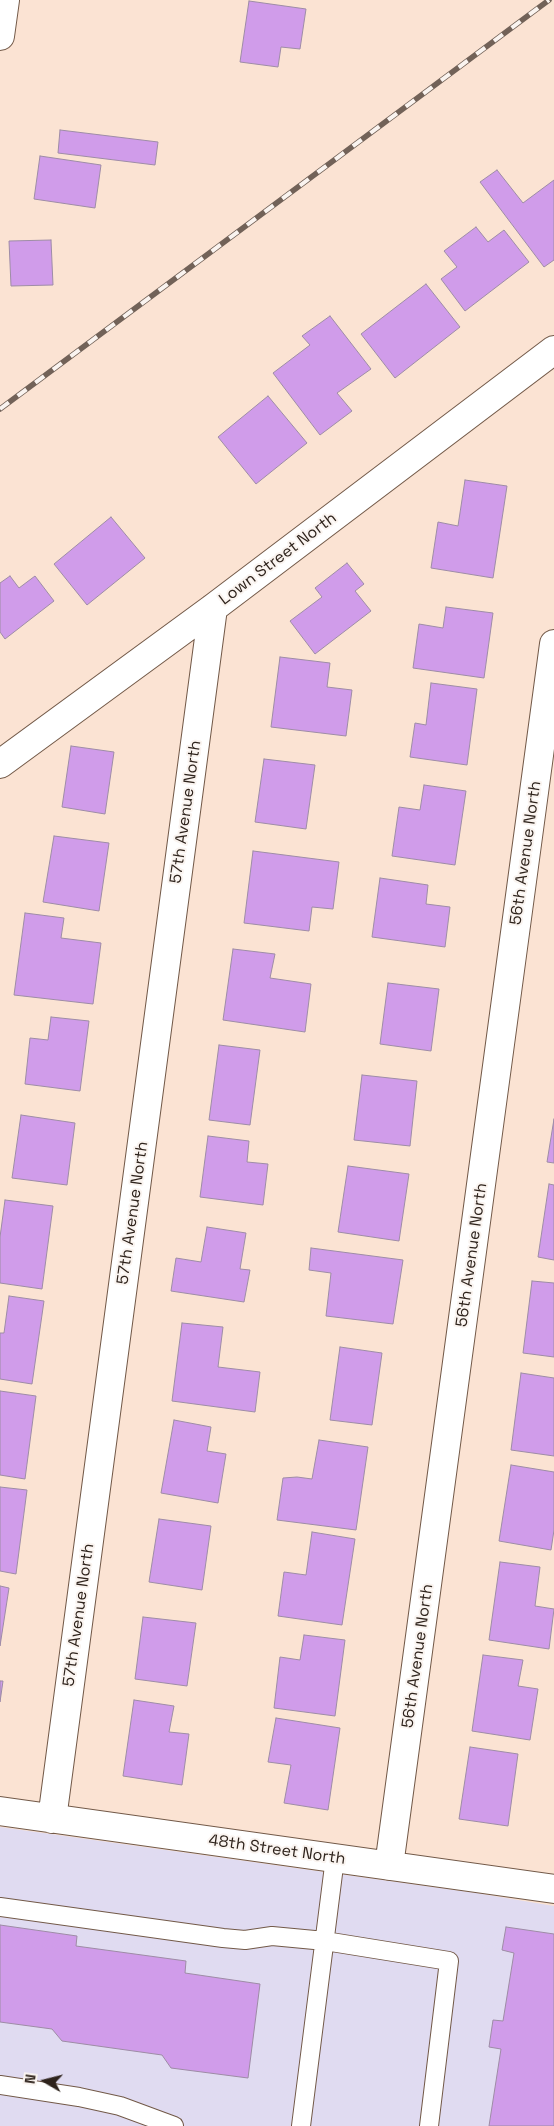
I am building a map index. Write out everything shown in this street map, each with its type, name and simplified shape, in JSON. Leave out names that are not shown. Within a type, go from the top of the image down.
[{"type":"street","points":[[0,36],[5,0]]},
{"type":"street","name":"Lown Street North","points":[[0,764],[213,608],[554,350]]},
{"type":"street","name":"57th Avenue North","points":[[52,1819],[213,608]]},
{"type":"street","name":"56th Avenue North","points":[[389,1866],[554,644]]},
{"type":"street","name":"48th Street North","points":[[0,1812],[554,1889]]},
{"type":"lane","points":[[301,2126],[335,1858]]},
{"type":"lane","points":[[0,1907],[223,1938],[245,1940],[272,1936],[325,1941],[449,1961],[429,2126]]},
{"type":"lane","points":[[0,2085],[120,2106],[174,2126]]},
{"type":"shaded area","points":[[0,1827],[476,1893],[554,1906],[554,2126],[0,2126]]},
{"type":"building","points":[[249,1],[306,9],[300,49],[281,47],[278,67],[240,62]]},
{"type":"building","points":[[60,130],[158,142],[155,165],[58,153]]},
{"type":"building","points":[[40,156],[101,165],[95,208],[34,199]]},
{"type":"building","points":[[497,170],[523,203],[554,180],[554,260],[544,267],[480,182]]},
{"type":"building","points":[[476,227],[488,242],[504,230],[529,262],[465,311],[441,279],[457,267],[444,251]]},
{"type":"building","points":[[51,240],[53,285],[11,286],[9,241]]},
{"type":"building","points":[[426,284],[460,327],[395,378],[361,334]]},
{"type":"building","points":[[330,316],[371,369],[337,393],[352,411],[320,435],[273,373],[310,345],[302,336]]},
{"type":"building","points":[[268,396],[307,443],[256,484],[218,437]]},
{"type":"building","points":[[465,480],[507,486],[493,578],[431,568],[438,522],[458,526]]},
{"type":"building","points":[[111,517],[145,558],[87,605],[54,564]]},
{"type":"building","points":[[347,563],[364,584],[355,591],[371,611],[315,654],[290,621],[322,597],[315,588]]},
{"type":"building","points":[[10,576],[19,588],[35,576],[54,601],[5,639],[0,632],[0,583]]},
{"type":"building","points":[[446,607],[493,613],[484,678],[413,668],[419,624],[443,628]]},
{"type":"building","points":[[280,657],[330,663],[327,687],[352,690],[346,736],[271,727]]},
{"type":"building","points":[[431,683],[477,689],[467,765],[410,757],[415,723],[426,725]]},
{"type":"building","points":[[71,746],[114,752],[105,814],[62,807]]},
{"type":"building","points":[[264,759],[315,765],[306,829],[255,822]]},
{"type":"building","points":[[424,785],[466,791],[455,865],[392,856],[399,807],[420,810]]},
{"type":"building","points":[[54,836],[109,843],[99,911],[43,902]]},
{"type":"building","points":[[253,851],[339,862],[333,909],[312,907],[309,931],[244,923]]},
{"type":"building","points":[[380,878],[428,885],[426,904],[450,907],[445,947],[372,937]]},
{"type":"building","points":[[25,913],[64,918],[61,938],[101,943],[93,1004],[14,995]]},
{"type":"building","points":[[233,949],[275,954],[270,978],[311,984],[305,1032],[223,1020]]},
{"type":"building","points":[[388,983],[439,989],[431,1051],[380,1044]]},
{"type":"building","points":[[51,1017],[89,1021],[80,1091],[25,1084],[30,1038],[48,1040]]},
{"type":"building","points":[[219,1045],[260,1050],[250,1125],[209,1120]]},
{"type":"building","points":[[362,1075],[417,1081],[410,1146],[354,1140]]},
{"type":"building","points":[[21,1115],[75,1123],[67,1185],[12,1178]]},
{"type":"building","points":[[554,1119],[554,1163],[547,1162]]},
{"type":"building","points":[[208,1136],[249,1141],[247,1162],[268,1164],[263,1205],[200,1197]]},
{"type":"building","points":[[348,1166],[409,1174],[399,1241],[338,1232]]},
{"type":"building","points":[[549,1184],[554,1185],[554,1260],[538,1257]]},
{"type":"building","points":[[5,1200],[53,1206],[42,1289],[0,1283],[0,1237]]},
{"type":"building","points":[[207,1227],[246,1233],[240,1269],[250,1270],[244,1302],[171,1291],[176,1258],[201,1262]]},
{"type":"building","points":[[311,1248],[403,1260],[393,1324],[326,1316],[331,1273],[309,1270]]},
{"type":"building","points":[[532,1281],[554,1283],[554,1357],[523,1353]]},
{"type":"building","points":[[9,1296],[44,1301],[32,1384],[0,1379],[0,1333],[4,1333]]},
{"type":"building","points":[[182,1323],[223,1327],[218,1367],[260,1372],[255,1412],[172,1401]]},
{"type":"building","points":[[340,1347],[382,1353],[372,1425],[330,1420]]},
{"type":"building","points":[[521,1373],[554,1378],[554,1456],[511,1450]]},
{"type":"building","points":[[0,1391],[36,1396],[25,1479],[0,1475]]},
{"type":"building","points":[[174,1420],[211,1427],[207,1451],[226,1454],[218,1503],[161,1493]]},
{"type":"building","points":[[319,1440],[368,1447],[356,1530],[277,1520],[283,1478],[312,1479]]},
{"type":"building","points":[[511,1465],[554,1472],[554,1530],[551,1550],[499,1541]]},
{"type":"building","points":[[0,1487],[27,1490],[16,1574],[0,1571]]},
{"type":"building","points":[[159,1519],[211,1526],[202,1590],[149,1582]]},
{"type":"building","points":[[312,1532],[355,1539],[342,1625],[278,1616],[284,1572],[306,1575]]},
{"type":"building","points":[[500,1562],[540,1567],[535,1606],[554,1609],[549,1649],[489,1640]]},
{"type":"building","points":[[0,1586],[9,1588],[0,1646]]},
{"type":"building","points":[[143,1617],[196,1623],[187,1686],[135,1679]]},
{"type":"building","points":[[304,1635],[345,1640],[335,1716],[274,1708],[280,1657],[300,1660]]},
{"type":"building","points":[[483,1655],[523,1660],[518,1686],[538,1689],[530,1740],[472,1731]]},
{"type":"building","points":[[0,1681],[3,1681],[0,1702]]},
{"type":"building","points":[[134,1700],[174,1706],[169,1732],[189,1734],[182,1785],[123,1776]]},
{"type":"building","points":[[276,1718],[340,1728],[328,1810],[284,1803],[291,1765],[268,1762]]},
{"type":"building","points":[[470,1747],[518,1754],[508,1826],[459,1819]]},
{"type":"building","points":[[0,1925],[77,1936],[76,1946],[186,1961],[185,1973],[260,1984],[248,2078],[171,2068],[162,2055],[62,2041],[52,2029],[0,2022]]},
{"type":"building","points":[[506,1927],[554,1934],[554,2126],[489,2126],[501,2049],[489,2047],[493,2020],[503,2021],[514,1953],[502,1950]]},
{"type":"railway","points":[[0,409],[549,0]]}]
